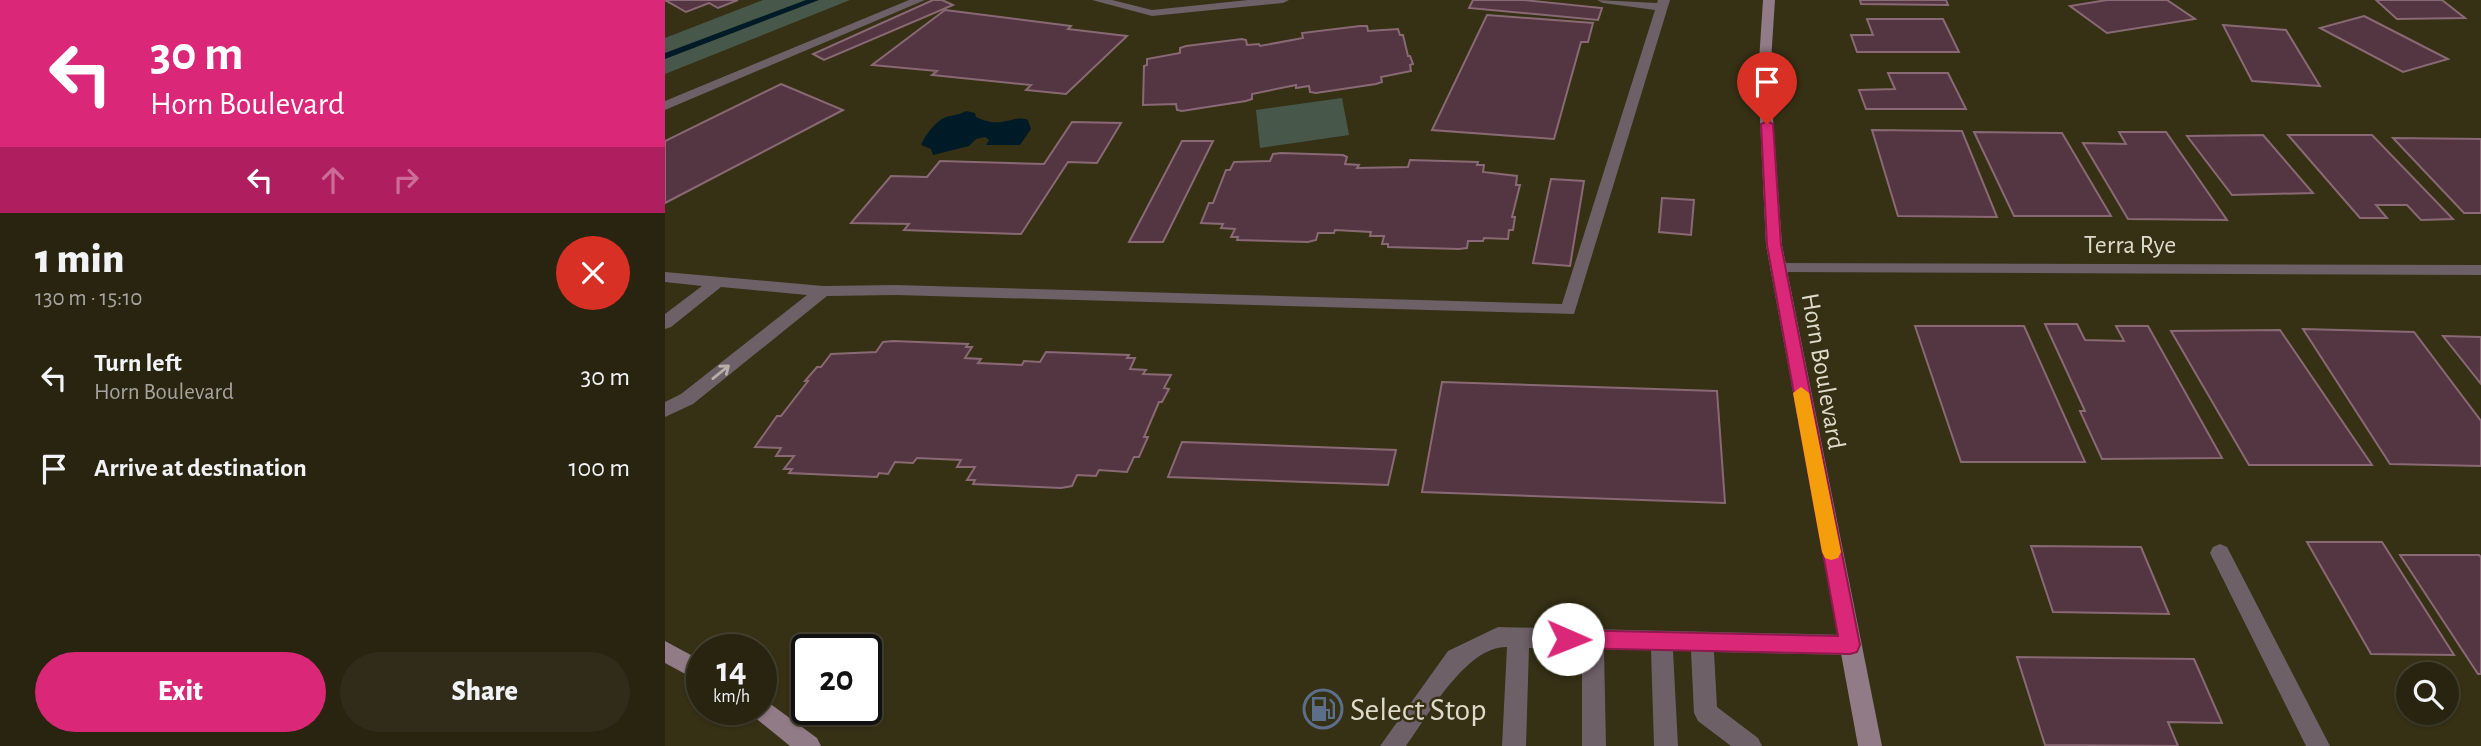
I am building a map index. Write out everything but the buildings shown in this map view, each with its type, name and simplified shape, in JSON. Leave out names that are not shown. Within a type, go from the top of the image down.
[{"type":"street","points":[[665,106],[919,0]]},
{"type":"street","points":[[1098,0],[1151,13],[1283,0]]},
{"type":"street","points":[[665,277],[823,291],[924,290],[1568,310],[1663,3],[1603,0]]},
{"type":"street","name":"Horn Boulevard","points":[[1769,0],[1764,76],[1774,245],[1870,746]]},
{"type":"street","name":"Terra Rye","points":[[1778,268],[2481,270]]},
{"type":"street","points":[[665,323],[717,282]]},
{"type":"street","points":[[665,410],[687,399],[823,291]]},
{"type":"street","points":[[2220,553],[2318,746]]},
{"type":"street","points":[[1392,746],[1456,658],[1498,637],[1850,645]]},
{"type":"street","points":[[1514,746],[1518,638]]},
{"type":"street","points":[[1593,639],[1594,746]]},
{"type":"street","points":[[1662,640],[1666,746]]},
{"type":"street","points":[[1702,643],[1706,713],[1750,746]]},
{"type":"street","points":[[665,651],[686,663]]},
{"type":"street","points":[[777,721],[809,746]]},
{"type":"green space","points":[[763,0],[850,0],[665,74],[665,38]]},
{"type":"green space","points":[[1342,98],[1349,135],[1260,148],[1256,110]]},
{"type":"water","points":[[966,111],[975,113],[976,117],[985,121],[1028,120],[1031,129],[1020,145],[986,145],[989,140],[985,137],[976,139],[969,146],[933,155],[931,149],[921,145],[930,130],[941,120]]},
{"type":"waterway","points":[[665,56],[814,0]]},
{"type":"slow traffic","points":[[1801,393],[1831,552]]},
{"type":"place","name":"Select Stop","points":[[1323,709]]},
{"type":"route","points":[[1568,639],[1850,645],[1774,245],[1767,124]]}]
